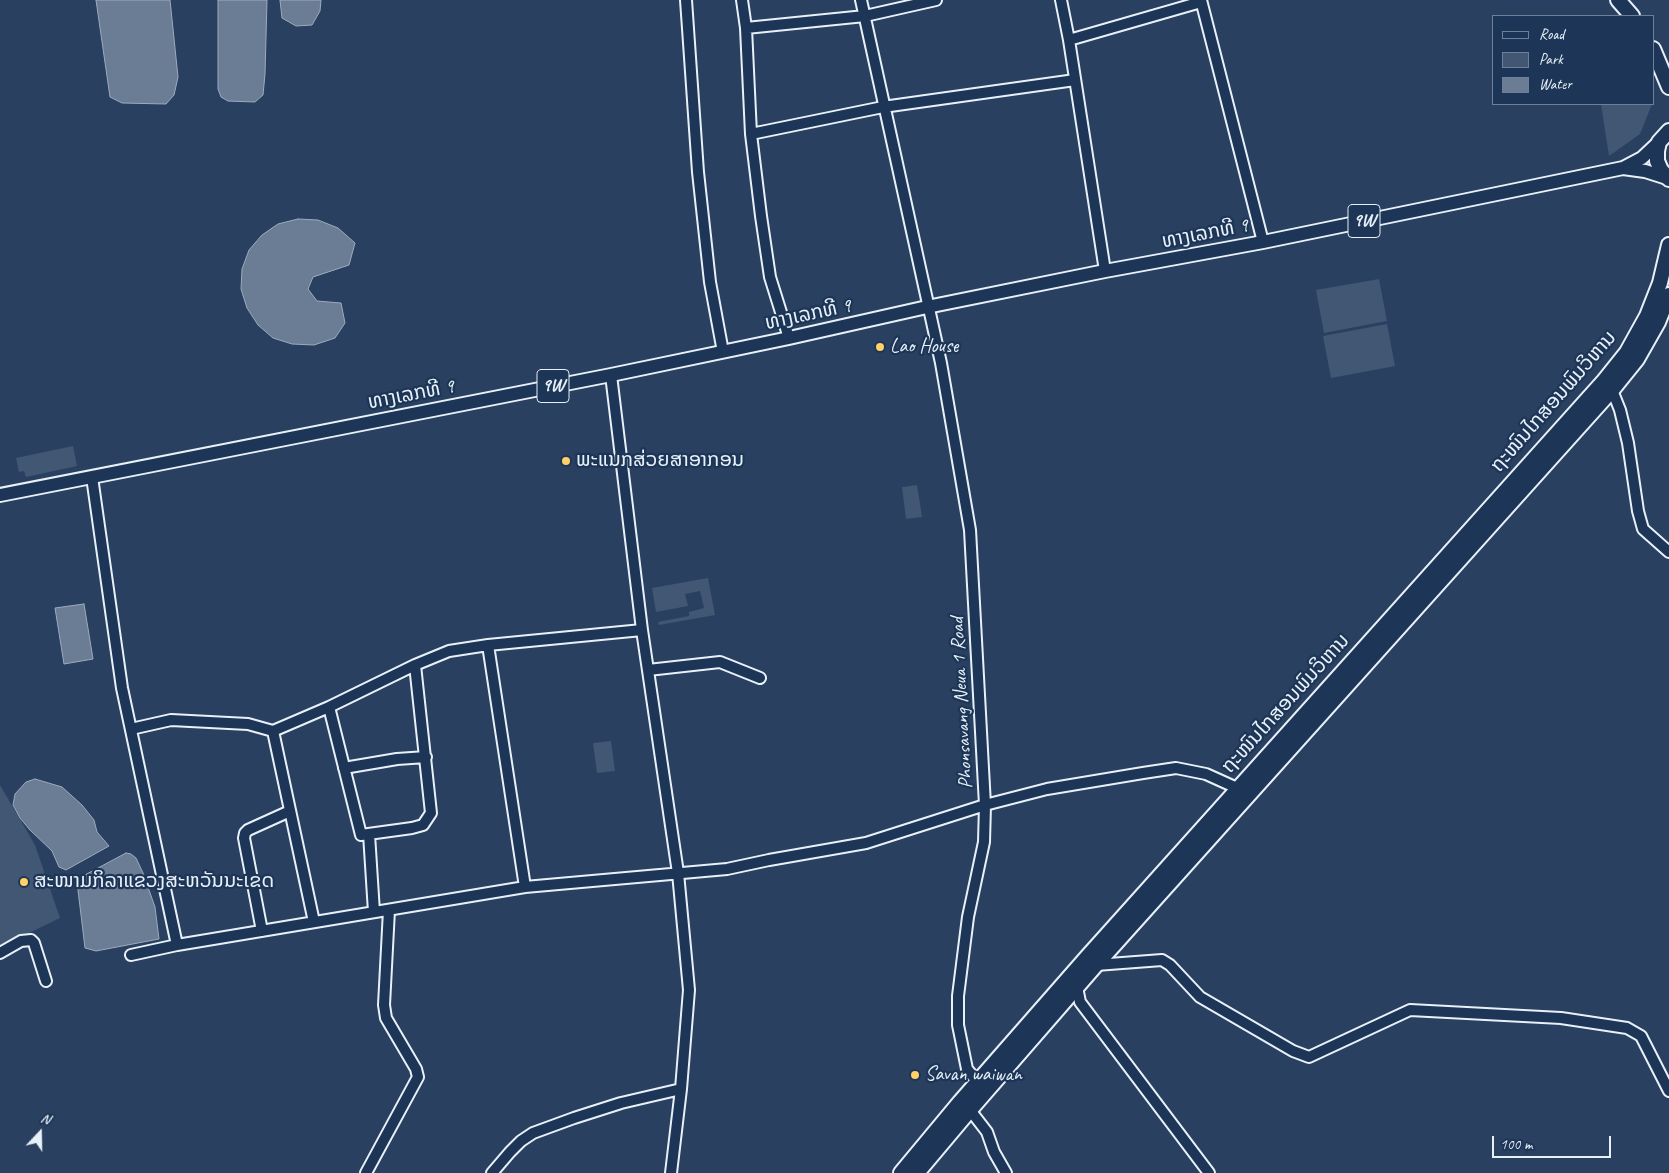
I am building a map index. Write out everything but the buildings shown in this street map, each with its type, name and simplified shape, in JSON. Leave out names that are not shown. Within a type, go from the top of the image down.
[{"type":"highway","points":[[1618,0],[1631,15]]},
{"type":"highway","points":[[1654,51],[1669,87]]},
{"type":"highway","points":[[1666,133],[1657,151],[1657,161],[1661,170],[1668,178]]},
{"type":"highway","name":"ຖະໜົນໄກສອນພົມວິຫານ","points":[[901,1173],[1096,965],[1608,386],[1647,316],[1660,282],[1669,245]]},
{"type":"highway","name":"ຖະໜົນໄກສອນພົມວິຫານ","points":[[917,1173],[970,1110],[982,1087],[1237,788],[1608,386],[1637,359],[1658,322],[1669,295]]},
{"type":"main road","name":"ທາງເລກທີ 9","points":[[0,495],[611,375],[928,307],[1105,271],[1263,242],[1623,168],[1642,158],[1666,133]]},
{"type":"main road","name":"ທາງເລກທີ 9","points":[[1623,168],[1645,171],[1668,178]]},
{"type":"street","points":[[686,0],[698,172],[710,282],[723,352]]},
{"type":"street","points":[[742,0],[746,28],[751,134],[770,277],[789,338]]},
{"type":"street","name":"Phonsavang Neua 1 Road","points":[[861,0],[883,107],[941,363],[970,530],[985,804],[984,842],[968,917],[958,996],[958,1025],[967,1069],[982,1087]]},
{"type":"street","points":[[746,28],[865,16],[936,0]]},
{"type":"street","points":[[1061,0],[1105,271]]},
{"type":"street","points":[[1069,40],[1201,1],[1263,242]]},
{"type":"street","points":[[751,134],[883,107],[1074,80]]},
{"type":"street","points":[[611,375],[642,630],[678,873],[689,990],[681,1089],[671,1173]]},
{"type":"street","points":[[1608,386],[1620,410],[1628,442],[1638,512],[1643,529],[1669,552]]},
{"type":"street","points":[[92,477],[122,688],[177,945]]},
{"type":"street","points":[[131,729],[171,720],[248,724],[274,731],[449,651],[488,645],[642,630]]},
{"type":"street","points":[[488,645],[525,887]]},
{"type":"street","points":[[648,670],[720,662],[760,678]]},
{"type":"street","points":[[329,707],[361,835],[423,825],[431,813],[415,665]]},
{"type":"street","points":[[274,731],[314,922]]},
{"type":"street","points":[[344,768],[397,759],[426,757]]},
{"type":"street","points":[[131,956],[177,945],[525,887],[727,869],[866,843],[985,804],[1047,789],[1176,768],[1206,774],[1237,788]]},
{"type":"street","points":[[262,931],[244,838],[245,833],[290,811]]},
{"type":"street","points":[[369,834],[374,912]]},
{"type":"street","points":[[366,1173],[418,1077],[416,1069],[386,1018],[384,1005],[388,910]]},
{"type":"street","points":[[0,953],[21,942],[31,940],[34,943],[46,980]]},
{"type":"street","points":[[1096,965],[1162,960],[1170,965],[1200,997],[1293,1051],[1309,1057],[1410,1010],[1561,1018],[1627,1028],[1642,1036],[1669,1091]]},
{"type":"street","points":[[1077,986],[1080,1002],[1209,1173]]},
{"type":"street","points":[[492,1173],[515,1146],[534,1132],[621,1103],[681,1089]]},
{"type":"street","points":[[970,1110],[987,1132],[994,1152],[1006,1173]]},
{"type":"green space","points":[[1601,105],[1652,105],[1640,134],[1609,156]]},
{"type":"green space","points":[[1379,279],[1387,321],[1324,333],[1316,290]]},
{"type":"green space","points":[[1387,324],[1395,366],[1331,378],[1323,336]]},
{"type":"green space","points":[[73,446],[77,466],[26,477],[24,471],[19,472],[16,458]]},
{"type":"green space","points":[[917,485],[922,517],[906,519],[902,487]]},
{"type":"green space","points":[[708,578],[715,615],[659,625],[658,622],[689,616],[689,612],[704,608],[700,591],[685,594],[688,606],[656,612],[652,588]]},
{"type":"green space","points":[[611,741],[615,771],[597,773],[593,743]]},
{"type":"green space","name":"ສະໜາມກິລາແຂວງສະຫວັນນະເຂດ","points":[[0,785],[35,845],[60,918],[0,947]]},
{"type":"water","points":[[96,0],[170,0],[178,77],[174,95],[166,104],[122,103],[110,97]]},
{"type":"water","points":[[218,0],[267,0],[263,95],[255,102],[228,101],[221,97],[218,89]]},
{"type":"water","points":[[280,0],[321,0],[320,11],[312,25],[296,26],[282,18]]},
{"type":"water","points":[[298,219],[318,220],[338,228],[355,243],[349,265],[313,277],[308,289],[317,301],[341,303],[345,323],[335,338],[314,345],[292,344],[273,338],[258,325],[247,308],[241,289],[242,269],[249,250],[262,235],[278,224]]},
{"type":"water","points":[[84,604],[93,659],[64,664],[55,608]]},
{"type":"water","points":[[35,779],[62,787],[82,805],[94,820],[97,832],[109,846],[66,870],[59,867],[52,851],[30,830],[20,818],[13,805],[15,794],[26,782]]},
{"type":"water","points":[[126,853],[136,858],[143,873],[155,907],[159,939],[96,951],[85,948],[77,882],[83,876]]},
{"type":"place","name":"Lao House","points":[[880,347]]},
{"type":"place","name":"ພະແນກສ່ວຍສາອາກອນ","points":[[566,461]]},
{"type":"place","name":"ສະໜາມກິລາແຂວງສະຫວັນນະເຂດ","points":[[24,882]]},
{"type":"place","name":"Savan waiwan","points":[[915,1075]]}]
